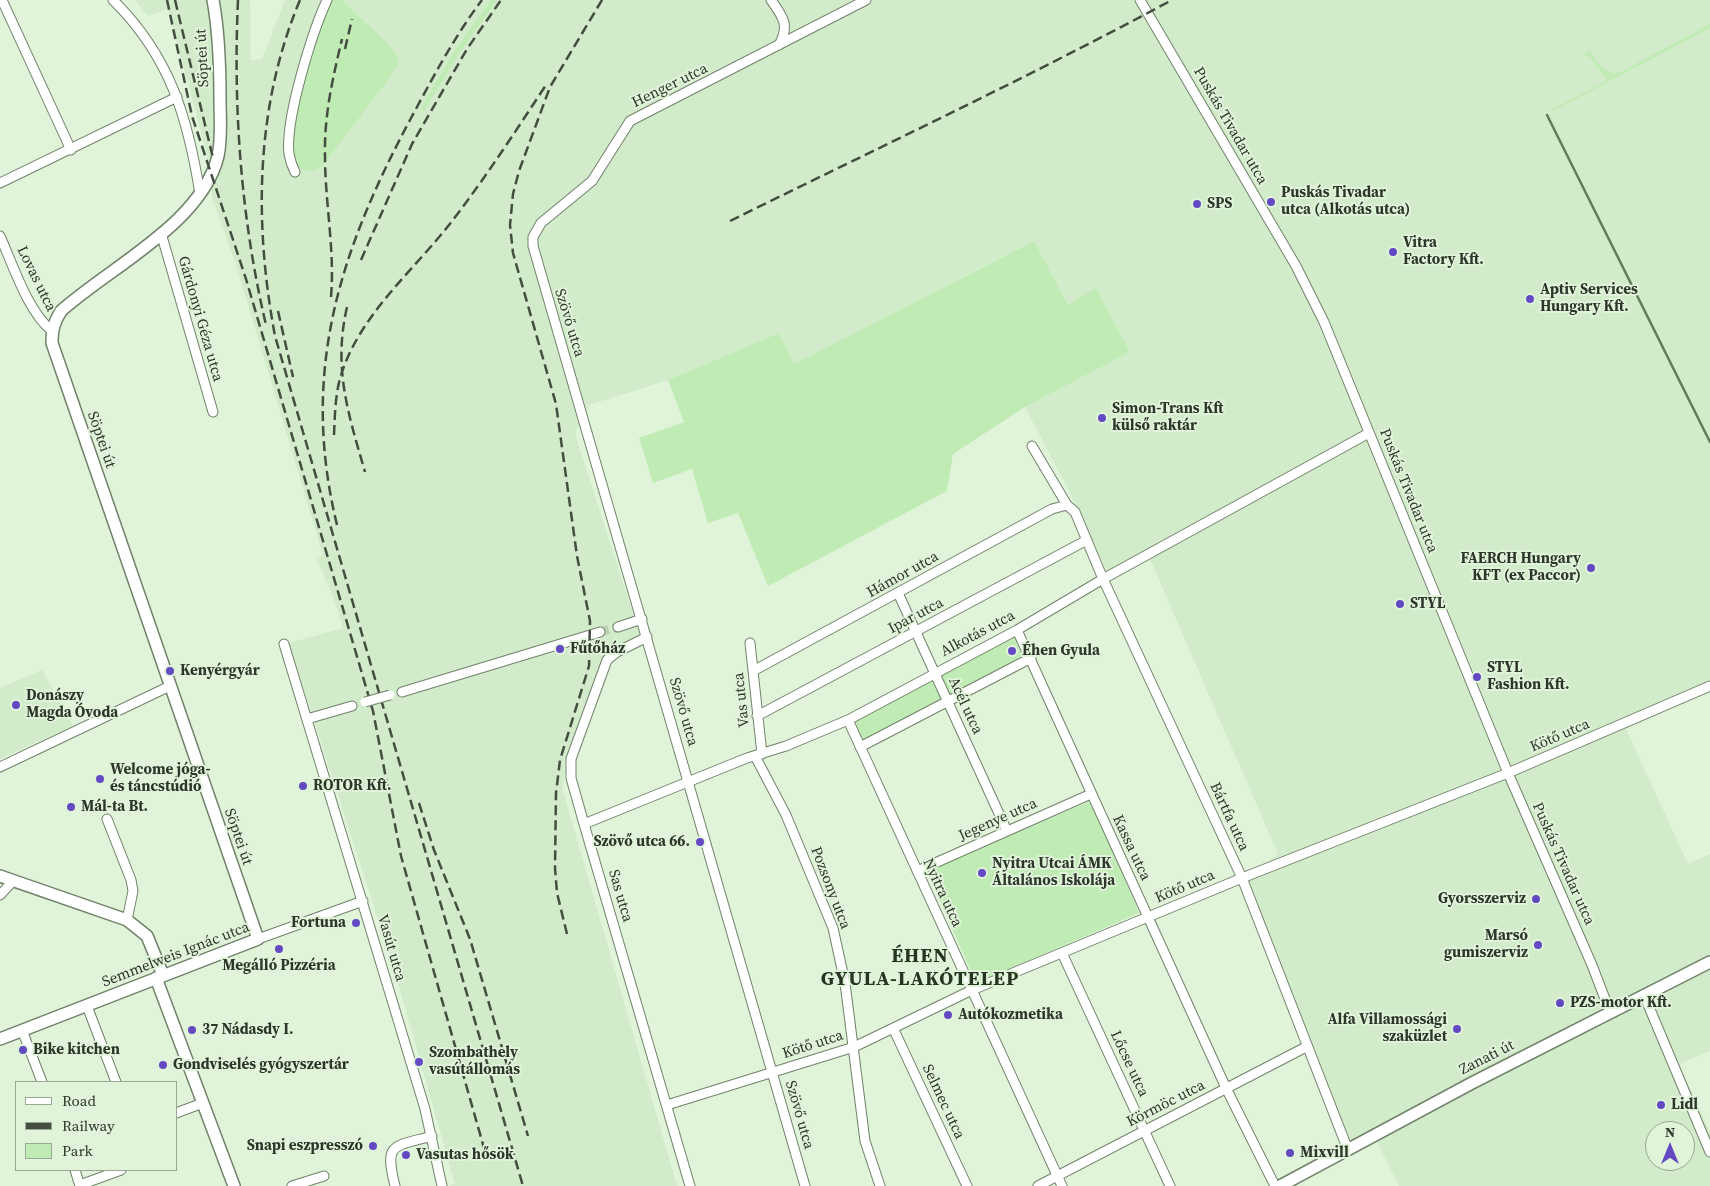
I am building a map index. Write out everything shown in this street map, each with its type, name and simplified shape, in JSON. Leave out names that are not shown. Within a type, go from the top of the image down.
[{"type":"street","points":[[2,0],[71,150]]},
{"type":"street","points":[[113,0],[147,41],[178,97],[193,146],[200,194]]},
{"type":"street","name":"Söptei út","points":[[212,0],[218,46],[220,140],[213,170],[200,194],[188,209],[161,233],[68,305],[55,320],[52,331],[54,353],[258,939]]},
{"type":"street","points":[[295,172],[289,153],[291,120],[305,64],[327,0]]},
{"type":"street","points":[[771,0],[780,13],[785,26],[785,34],[779,45]]},
{"type":"street","name":"Henger utca","points":[[532,246],[536,231],[541,222],[592,181],[630,121],[866,0]]},
{"type":"street","name":"Puskás Tivadar utca","points":[[1140,0],[1300,273],[1324,322],[1508,773],[1592,965],[1610,1012]]},
{"type":"street","points":[[0,183],[178,97]]},
{"type":"street","name":"Gárdonyi Géza utca","points":[[161,233],[213,412]]},
{"type":"street","name":"Lovas utca","points":[[0,236],[35,311],[42,323],[52,331]]},
{"type":"street","name":"Szövő utca","points":[[532,246],[642,619],[805,1186]]},
{"type":"street","name":"Alkotás utca","points":[[584,824],[688,781],[848,720],[1017,630],[1103,579],[1369,433]]},
{"type":"street","name":"Bártfa utca","points":[[1032,446],[1067,505],[1075,512],[1103,579],[1242,878],[1306,1047],[1348,1150]]},
{"type":"street","name":"Hámor utca","points":[[753,671],[1052,509],[1067,505]]},
{"type":"street","name":"Ipar utca","points":[[757,716],[1088,540]]},
{"type":"street","name":"Acél utca","points":[[898,593],[1007,831]]},
{"type":"street","points":[[618,627],[642,619]]},
{"type":"street","name":"Kassa utca","points":[[1017,630],[1147,918],[1274,1186]]},
{"type":"street","points":[[402,692],[600,632]]},
{"type":"street","name":"Sas utca","points":[[647,637],[616,652],[607,660],[571,759],[571,778],[690,1186]]},
{"type":"street","name":"Vas utca","points":[[750,642],[759,755]]},
{"type":"street","name":"Vasút utca","points":[[284,644],[363,901],[432,1136],[442,1186]]},
{"type":"street","points":[[860,747],[947,700],[1031,658]]},
{"type":"street","points":[[0,766],[170,686]]},
{"type":"street","name":"Kötő utca","points":[[667,1105],[854,1047],[894,1030],[972,990],[1242,878],[1508,773],[1710,686]]},
{"type":"street","points":[[365,702],[390,695]]},
{"type":"street","points":[[308,719],[352,706]]},
{"type":"street","name":"Nyitra utca","points":[[848,720],[1062,1186]]},
{"type":"street","name":"Pozsony utca","points":[[759,755],[833,928],[844,974],[864,1141],[880,1186]]},
{"type":"street","name":"Jegenye utca","points":[[917,871],[1091,794]]},
{"type":"street","points":[[106,819],[134,891],[127,920]]},
{"type":"street","points":[[0,876],[127,920],[146,936],[203,1103],[234,1186]]},
{"type":"street","points":[[0,895],[14,880]]},
{"type":"street","name":"Semmelweis Ignác utca","points":[[0,1039],[258,939],[363,901]]},
{"type":"street","name":"Lőcse utca","points":[[1062,953],[1170,1186]]},
{"type":"street","name":"Zanati út","points":[[1280,1186],[1472,1083],[1710,962]]},
{"type":"street","points":[[1644,996],[1710,1152]]},
{"type":"street","points":[[87,1006],[116,1081]]},
{"type":"street","points":[[22,1030],[42,1081]]},
{"type":"street","name":"Selmec utca","points":[[894,1030],[967,1186]]},
{"type":"street","name":"Körmöc utca","points":[[1038,1186],[1306,1047]]},
{"type":"street","points":[[178,1112],[203,1103]]},
{"type":"street","points":[[395,1186],[389,1163],[392,1151],[397,1146],[432,1136]]},
{"type":"street","points":[[75,1171],[80,1186],[118,1171]]},
{"type":"street","points":[[292,1186],[324,1176]]},
{"type":"shaded area","points":[[135,0],[250,0],[251,60],[262,59],[285,0],[1710,0],[1710,691],[1626,729],[1688,864],[1710,854],[1710,1051],[1679,1064],[1710,1132],[1710,1186],[1399,1186],[1375,1138],[1351,1150],[1243,878],[1278,854],[1147,552],[1107,571],[1069,491],[1025,407],[1130,352],[1096,288],[1069,306],[1033,241],[794,364],[779,333],[668,380],[589,405],[575,434],[641,639],[607,650],[565,760],[563,791],[677,1186],[450,1186],[455,1184],[394,969],[289,643],[343,628],[333,596],[316,558],[323,555],[238,271],[212,197],[209,162],[168,9],[148,16]]},
{"type":"shaded area","points":[[42,670],[73,726],[0,759],[0,688]]},
{"type":"green space","points":[[331,0],[342,0],[389,45],[398,58],[398,63],[388,80],[323,165],[316,170],[308,171],[302,169],[295,160],[293,141],[296,117],[310,61]]},
{"type":"green space","points":[[491,0],[497,0],[460,52],[424,111],[420,110],[453,53]]},
{"type":"green space","points":[[1710,24],[1710,28],[1551,112],[1551,110],[1606,81],[1590,57],[1585,56],[1585,53],[1590,50],[1605,70],[1619,73]]},
{"type":"green space","points":[[1034,241],[1068,305],[1096,288],[1130,352],[1025,407],[953,454],[947,491],[768,586],[738,513],[708,523],[692,469],[653,483],[639,438],[684,422],[668,380],[779,333],[794,364]]},
{"type":"green space","points":[[1013,636],[1023,656],[862,741],[852,721]]},
{"type":"green space","points":[[1091,801],[1139,913],[976,983],[927,871]]},
{"type":"waterway","points":[[1547,115],[1710,442]]},
{"type":"tunnel","points":[[600,632],[618,627]]},
{"type":"railway","points":[[167,0],[192,116],[246,279],[373,711],[401,856],[484,1148]]},
{"type":"railway","points":[[175,0],[213,158]]},
{"type":"railway","points":[[238,0],[237,81],[241,163],[250,245],[266,325]]},
{"type":"railway","points":[[300,0],[285,41],[274,82],[263,166],[262,209],[264,251],[268,294],[275,336],[523,1186]]},
{"type":"railway","points":[[337,525],[327,469],[323,416],[325,365],[333,315],[346,267],[363,218],[385,169],[435,74],[482,0]]},
{"type":"railway","points":[[361,260],[412,144],[467,49],[501,0]]},
{"type":"railway","points":[[567,934],[557,893],[555,868],[556,793],[560,760],[589,666],[590,621],[577,556],[556,404],[513,253],[510,225],[513,194],[519,171],[550,87],[602,0]]},
{"type":"railway","points":[[730,221],[1007,85],[1172,0]]},
{"type":"railway","points":[[345,49],[352,19]]},
{"type":"railway","points":[[331,297],[332,262],[325,174],[325,141],[330,96],[342,39]]},
{"type":"railway","points":[[334,435],[339,382],[350,353],[361,333],[388,296],[462,208],[546,85]]},
{"type":"railway","points":[[347,307],[342,350],[344,390],[365,472]]},
{"type":"railway","points":[[278,311],[293,377]]},
{"type":"railway","points":[[419,803],[434,850],[470,939],[528,1136]]},
{"type":"place","name":"Puskás Tivadar utca (Alkotás utca)","points":[[1271,202]]},
{"type":"place","name":"SPS","points":[[1197,204]]},
{"type":"place","name":"Vitra Factory Kft.","points":[[1393,252]]},
{"type":"place","name":"Aptiv Services Hungary Kft.","points":[[1530,299]]},
{"type":"place","name":"Simon-Trans Kft külső raktár","points":[[1102,418]]},
{"type":"place","name":"FAERCH Hungary KFT (ex Paccor)","points":[[1591,568]]},
{"type":"place","name":"STYL","points":[[1400,604]]},
{"type":"place","name":"Fűtőház","points":[[560,649]]},
{"type":"place","name":"Éhen Gyula","points":[[1012,651]]},
{"type":"place","name":"Kenyérgyár","points":[[170,671]]},
{"type":"place","name":"STYL Fashion Kft.","points":[[1477,677]]},
{"type":"place","name":"Donászy Magda Óvoda","points":[[16,705]]},
{"type":"place","name":"Welcome jóga- és táncstúdió","points":[[100,779]]},
{"type":"place","name":"ROTOR Kft.","points":[[303,786]]},
{"type":"place","name":"Mál-ta Bt.","points":[[71,807]]},
{"type":"place","name":"Szövő utca 66.","points":[[700,842]]},
{"type":"place","name":"Nyitra Utcai ÁMK Általános Iskolája","points":[[982,873]]},
{"type":"place","name":"Gyorsszerviz","points":[[1536,899]]},
{"type":"place","name":"Fortuna","points":[[356,923]]},
{"type":"place","name":"Marsó gumiszerviz","points":[[1538,945]]},
{"type":"place","name":"Megálló Pizzéria","points":[[279,949]]},
{"type":"place","name":"PZS-motor Kft.","points":[[1560,1003]]},
{"type":"place","name":"Autókozmetika","points":[[948,1015]]},
{"type":"place","name":"Alfa Villamossági szaküzlet","points":[[1457,1029]]},
{"type":"place","name":"37 Nádasdy I.","points":[[192,1030]]},
{"type":"place","name":"Bike kitchen","points":[[23,1050]]},
{"type":"place","name":"Szombathely vasútállomás","points":[[419,1062]]},
{"type":"place","name":"Gondviselés gyógyszertár","points":[[163,1065]]},
{"type":"place","name":"Lidl","points":[[1661,1105]]},
{"type":"place","name":"Snapi eszpresszó","points":[[373,1146]]},
{"type":"place","name":"Mixvill","points":[[1290,1153]]},
{"type":"place","name":"Vasutas hősök","points":[[406,1155]]},
{"type":"district","name":"ÉHEN GYULA-LAKÓTELEP","points":[[920,968]]}]
